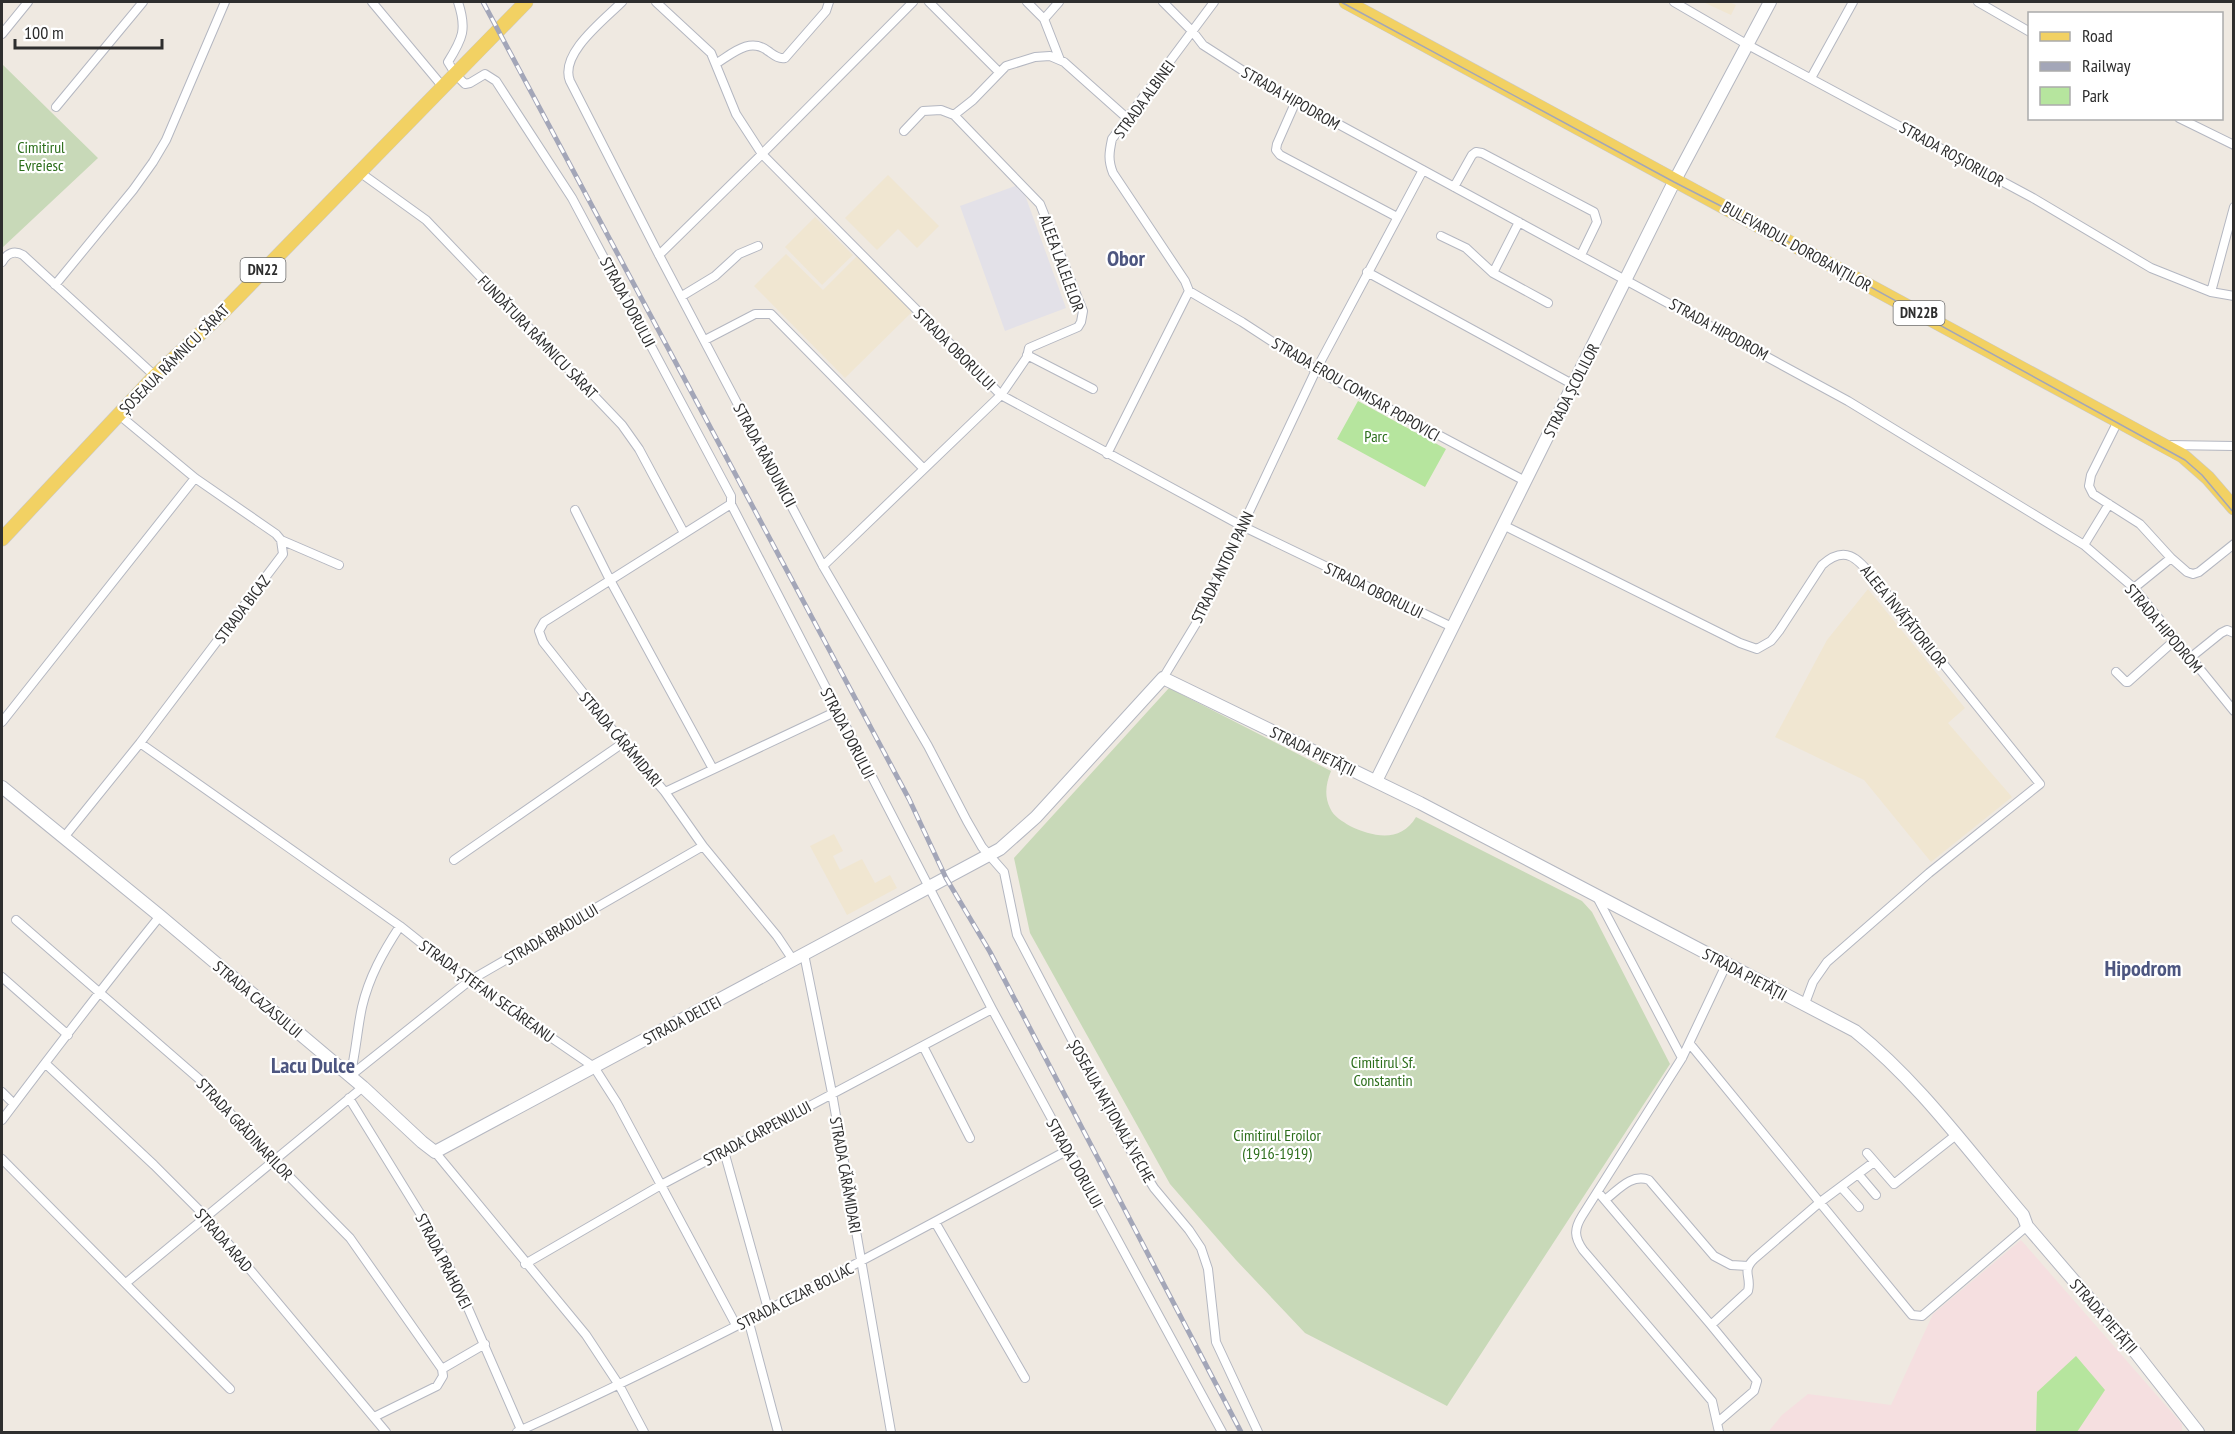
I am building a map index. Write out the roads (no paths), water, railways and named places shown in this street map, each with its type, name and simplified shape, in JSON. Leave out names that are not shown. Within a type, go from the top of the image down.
[{"type":"main road","name":"ȘOSEAUA RÂMNICU SĂRAT","points":[[2,539],[155,376],[226,308],[526,2]]},
{"type":"main road","name":"BULEVARDUL DOROBANȚILOR","points":[[1346,2],[2183,456],[2199,469],[2234,508]]},
{"type":"street","points":[[2,34],[28,2]]},
{"type":"street","points":[[56,107],[143,2]]},
{"type":"street","points":[[55,285],[133,190],[153,162],[166,140],[225,2]]},
{"type":"street","points":[[372,2],[443,87]]},
{"type":"street","points":[[456,75],[448,62],[460,43],[463,32],[458,2]]},
{"type":"street","name":"STRADA RÂNDUNICII","points":[[622,2],[578,48],[568,65],[568,77],[659,255],[824,566],[928,746],[967,821],[989,856]]},
{"type":"street","name":"STRADA OBORULUI","points":[[657,2],[701,42],[717,63],[736,114],[762,154],[1000,395],[1242,526],[1452,627]]},
{"type":"street","points":[[717,63],[744,46],[754,44],[762,46],[777,58],[785,58],[826,11],[829,2]]},
{"type":"street","points":[[659,255],[913,2]]},
{"type":"street","points":[[929,2],[999,72]]},
{"type":"street","points":[[1027,2],[1044,20],[1060,60]]},
{"type":"street","points":[[1044,20],[1059,2]]},
{"type":"street","name":"STRADA HIPODROM","points":[[1163,2],[1203,45],[1259,81],[1883,420],[2084,545],[2133,588],[2234,711]]},
{"type":"street","name":"STRADA ALBINEI","points":[[1189,291],[1185,280],[1113,173],[1108,160],[1112,140],[1214,2]]},
{"type":"street","name":"STRADA ROȘIORILOR","points":[[1678,2],[1748,45],[2033,198],[2151,268],[2211,292],[2234,296]]},
{"type":"street","name":"STRADA ȘCOLILOR","points":[[1376,781],[1675,179],[1770,2]]},
{"type":"street","points":[[1811,78],[1853,2]]},
{"type":"street","points":[[1978,2],[2028,31]]},
{"type":"street","points":[[904,132],[924,111],[941,110],[954,115],[974,100],[1006,66],[1035,57],[1050,56],[1060,60],[1128,119]]},
{"type":"street","name":"STRADA DORULUI","points":[[456,75],[465,84],[485,74],[492,77],[548,157],[582,215],[724,482],[731,496],[730,504],[992,1009],[1222,1432]]},
{"type":"street","points":[[1296,101],[1277,144],[1276,150],[1280,155],[1397,217]]},
{"type":"street","name":"ALEEA LALELELOR","points":[[824,566],[1000,395],[1027,355],[1029,348],[1078,327],[1081,322],[1083,311],[1040,204],[954,115]]},
{"type":"street","points":[[2183,120],[2234,145]]},
{"type":"street","points":[[1454,187],[1472,155],[1476,152],[1482,153],[1594,212],[1597,222],[1581,255]]},
{"type":"street","name":"STRADA ANTON PANN","points":[[928,887],[989,856],[1010,841],[1036,817],[1163,678],[1197,622],[1316,370],[1422,170]]},
{"type":"street","name":"FUNDĂTURA RÂMNICU SĂRAT","points":[[358,171],[426,220],[622,425],[639,449],[684,533]]},
{"type":"street","points":[[2211,292],[2234,207]]},
{"type":"street","points":[[1493,273],[1520,222]]},
{"type":"street","points":[[1441,236],[1466,248],[1493,273],[1548,303]]},
{"type":"street","points":[[682,296],[715,276],[739,254],[758,246]]},
{"type":"street","points":[[2,262],[8,254],[17,252],[23,255],[155,376]]},
{"type":"street","points":[[1367,272],[1574,384]]},
{"type":"street","points":[[1107,454],[1189,291]]},
{"type":"street","name":"STRADA EROU COMISAR POPOVICI","points":[[1189,291],[1316,370],[1525,481]]},
{"type":"street","points":[[705,340],[755,314],[771,314],[924,469]]},
{"type":"street","points":[[1027,355],[1093,389]]},
{"type":"street","points":[[118,414],[195,478],[276,534],[281,540],[339,565]]},
{"type":"street","points":[[2118,421],[2091,475],[2089,486],[2093,494],[2140,524],[2170,558],[2193,574],[2199,572],[2234,544]]},
{"type":"street","points":[[2163,445],[2234,446]]},
{"type":"street","points":[[2,722],[195,478]]},
{"type":"street","points":[[610,580],[730,504]]},
{"type":"street","points":[[2084,545],[2109,504]]},
{"type":"street","points":[[575,510],[712,769]]},
{"type":"street","name":"ALEEA ÎNVĂȚĂTORILOR","points":[[1503,525],[1757,649],[1771,641],[1779,631],[1822,565],[1831,557],[1847,554],[1860,562],[1879,584],[2040,784],[1929,873],[1827,962],[1813,982],[1804,1006]]},
{"type":"street","name":"STRADA BICAZ","points":[[64,836],[140,743],[278,562],[283,554],[281,540]]},
{"type":"street","points":[[2133,588],[2170,558]]},
{"type":"street","name":"STRADA CĂRĂMIDARI","points":[[610,580],[544,622],[539,631],[543,642],[665,792],[703,846],[771,928],[799,957],[832,1093],[891,1432]]},
{"type":"street","points":[[2190,658],[2221,633],[2227,630],[2234,633]]},
{"type":"street","points":[[2115,672],[2128,682],[2175,640]]},
{"type":"street","name":"STRADA PIETĂȚII","points":[[1163,678],[1376,781],[1855,1031],[1873,1045],[1904,1076],[1956,1135],[2023,1215],[2027,1226],[2136,1353],[2198,1432]]},
{"type":"street","points":[[665,792],[837,711]]},
{"type":"street","name":"STRADA ȘTEFAN SECĂREANU","points":[[140,743],[400,927],[469,981],[594,1067],[617,1103],[736,1325]]},
{"type":"street","points":[[454,860],[623,743]]},
{"type":"street","name":"STRADA CAZASULUI","points":[[2,787],[64,836],[363,1087],[435,1152],[525,1264],[586,1335],[619,1385],[644,1432]]},
{"type":"street","name":"STRADA BRADULUI","points":[[350,1077],[469,981],[703,846]]},
{"type":"street","name":"ȘOSEAUA NAȚIONALĂ VECHE","points":[[989,856],[1004,872],[1017,935],[1122,1136],[1154,1188],[1201,1248],[1208,1269],[1216,1342],[1258,1432]]},
{"type":"street","name":"STRADA DELTEI","points":[[435,1152],[928,887]]},
{"type":"street","points":[[1597,897],[1682,1058]]},
{"type":"street","points":[[2,1120],[68,1035],[97,993],[160,916]]},
{"type":"street","name":"STRADA GRĂDINARILOR","points":[[16,920],[97,993],[199,1079],[274,1161],[350,1238],[442,1369]]},
{"type":"street","points":[[350,1077],[362,1007],[369,985],[377,965],[400,927]]},
{"type":"street","points":[[1719,1432],[1712,1401],[1578,1242],[1575,1235],[1576,1226],[1690,1044],[1727,963]]},
{"type":"street","points":[[2,977],[68,1035]]},
{"type":"street","name":"STRADA CARPENULUI","points":[[525,1264],[724,1151],[992,1009]]},
{"type":"street","points":[[1690,1044],[1906,1310],[1917,1317],[1922,1317],[2027,1226]]},
{"type":"street","points":[[923,1046],[970,1138]]},
{"type":"street","name":"STRADA ARAD","points":[[46,1064],[146,1157],[206,1217],[386,1432]]},
{"type":"street","points":[[126,1283],[363,1087]]},
{"type":"street","points":[[2,1092],[14,1104]]},
{"type":"street","name":"STRADA PRAHOVEI","points":[[349,1098],[426,1223],[454,1276],[485,1344],[520,1432]]},
{"type":"street","points":[[1867,1153],[1894,1184],[1956,1135]]},
{"type":"street","name":"STRADA CEZAR BOLIAC","points":[[520,1432],[619,1385],[861,1263],[1068,1150]]},
{"type":"street","points":[[724,1151],[768,1309]]},
{"type":"street","points":[[2,1159],[230,1389]]},
{"type":"street","points":[[1711,1325],[1748,1291],[1746,1273],[1748,1266],[1819,1203],[1842,1188],[1874,1161]]},
{"type":"street","points":[[1858,1174],[1876,1195]]},
{"type":"street","points":[[1605,1200],[1632,1179],[1648,1180],[1714,1256],[1731,1265],[1748,1266]]},
{"type":"street","points":[[1842,1188],[1858,1207]]},
{"type":"street","points":[[1598,1192],[1756,1381],[1754,1390],[1718,1422]]},
{"type":"street","points":[[935,1222],[1025,1378]]},
{"type":"street","points":[[748,1319],[778,1432]]},
{"type":"street","points":[[374,1417],[437,1386],[443,1376],[442,1369],[485,1344]]},
{"type":"tram line","points":[[1341,2],[1756,224],[2185,460],[2202,475],[2234,513]]},
{"type":"railway","points":[[483,2],[909,799],[946,878],[990,952],[1241,1432]]},
{"type":"district","name":"Obor","points":[[1126,258]]},
{"type":"district","name":"Hipodrom","points":[[2143,968]]},
{"type":"district","name":"Lacu Dulce","points":[[313,1065]]},
{"type":"park label","name":"Cimitirul Evreiesc","points":[[41,156]]},
{"type":"park label","name":"Parc","points":[[1376,436]]},
{"type":"park label","name":"Cimitirul Sf. Constantin","points":[[1383,1071]]},
{"type":"park label","name":"Cimitirul Eroilor (1916-1919)","points":[[1277,1144]]}]
